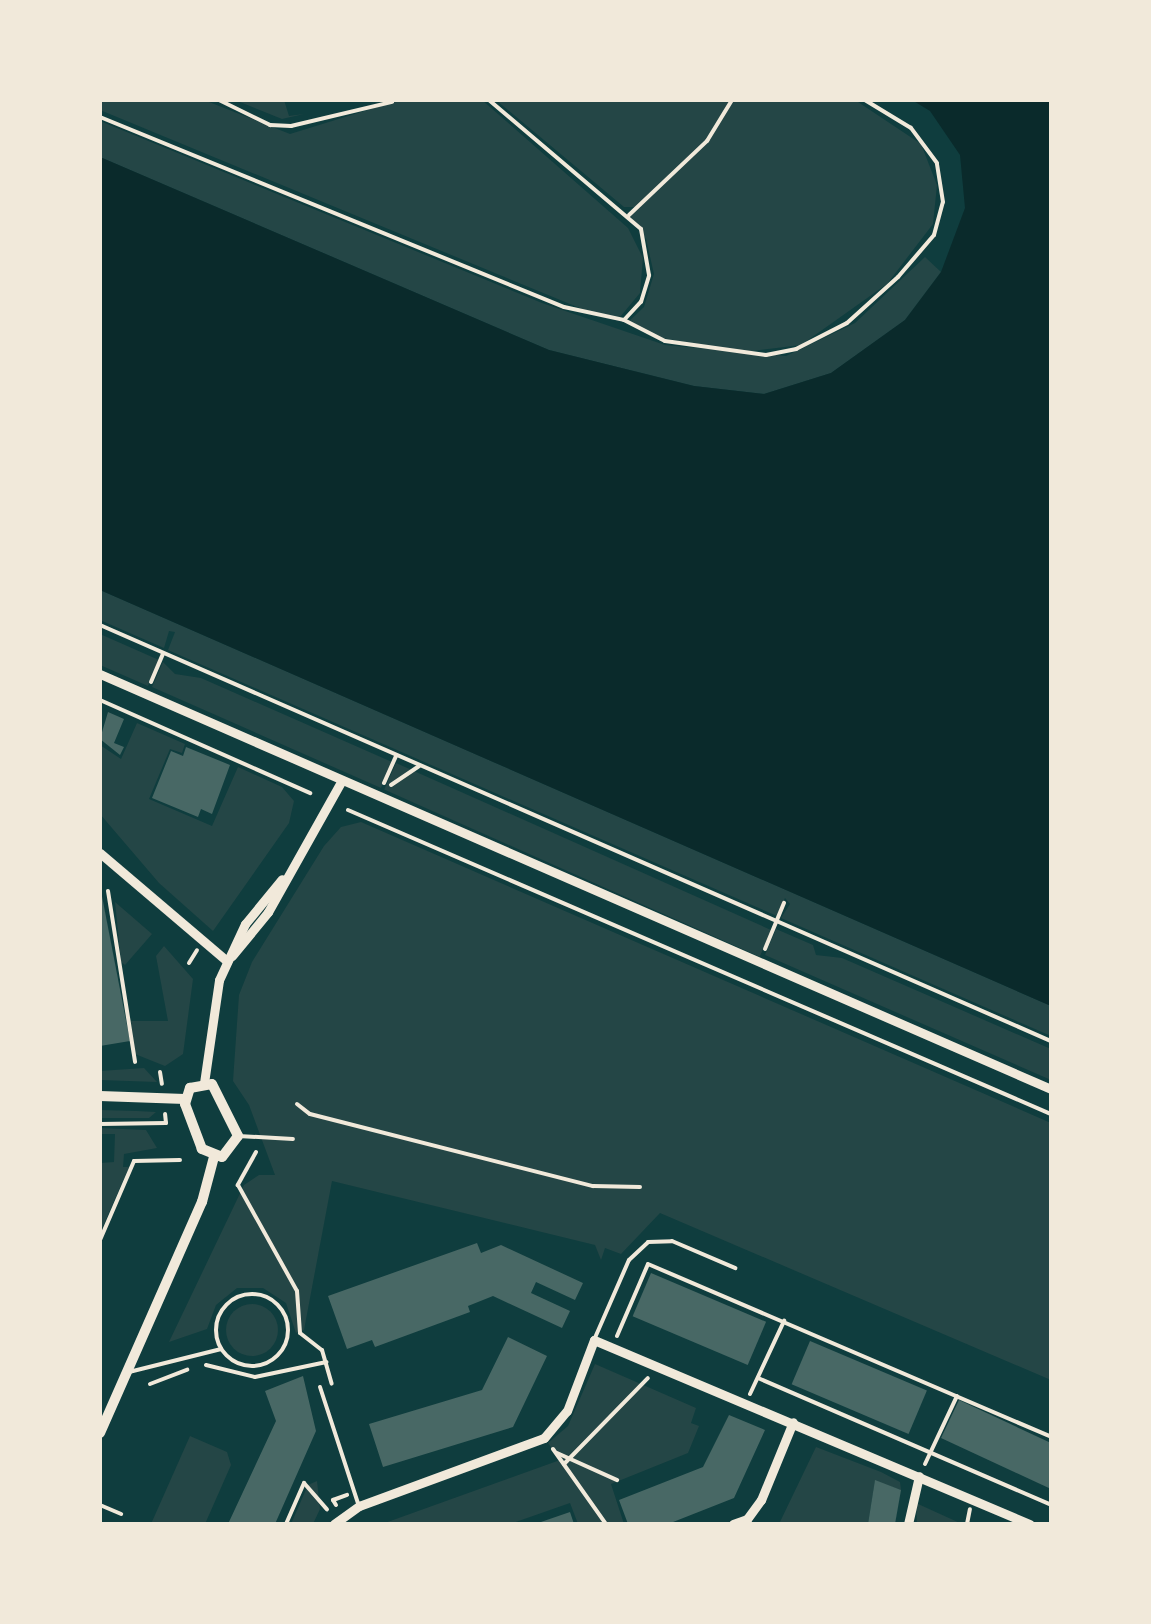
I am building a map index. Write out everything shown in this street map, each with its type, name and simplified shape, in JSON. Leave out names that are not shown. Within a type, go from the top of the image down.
[{"type":"street","points":[[100,674],[1051,1089]]},
{"type":"street","points":[[100,1096],[185,1099],[204,1083],[214,999],[227,961],[268,912],[282,879],[342,780]]},
{"type":"street","points":[[100,853],[227,961]]},
{"type":"street","points":[[185,1099],[197,1140],[214,1157],[228,1156],[238,1136],[224,1100],[204,1083]]},
{"type":"street","points":[[100,1433],[202,1202],[214,1157]]},
{"type":"street","points":[[334,1524],[359,1506],[544,1438],[566,1411],[594,1340],[1030,1524]]},
{"type":"street","points":[[733,1524],[748,1522],[793,1422]]},
{"type":"street","points":[[908,1524],[919,1476]]},
{"type":"lane","points":[[218,100],[270,125],[290,126],[392,102]]},
{"type":"lane","points":[[238,1136],[293,1139]]},
{"type":"lane","points":[[594,1340],[629,1260],[648,1242],[672,1241],[736,1268]]},
{"type":"lane","points":[[258,1295],[285,1316],[283,1348],[267,1363],[236,1363],[221,1349],[216,1326],[235,1298],[258,1295]]},
{"type":"lane","points":[[128,1372],[221,1349]]},
{"type":"lane","points":[[320,1387],[359,1506]]},
{"type":"lane","points":[[100,1505],[120,1514]]},
{"type":"path","points":[[489,100],[629,215],[641,230],[649,275],[642,302],[624,320]]},
{"type":"path","points":[[629,215],[708,141],[732,100]]},
{"type":"path","points":[[100,117],[564,307],[624,320],[665,341],[766,355],[796,349],[847,324],[934,235],[942,192],[938,163],[911,128],[865,100]]},
{"type":"path","points":[[100,626],[1051,1041]]},
{"type":"path","points":[[150,686],[164,653]]},
{"type":"path","points":[[100,700],[310,793]]},
{"type":"path","points":[[136,716],[141,706]]},
{"type":"path","points":[[396,756],[382,788],[419,766]]},
{"type":"path","points":[[368,820],[372,809]]},
{"type":"path","points":[[348,810],[1051,1114]]},
{"type":"path","points":[[108,890],[135,1062]]},
{"type":"path","points":[[763,953],[784,903]]},
{"type":"path","points":[[190,963],[198,950]]},
{"type":"path","points":[[750,983],[754,974]]},
{"type":"path","points":[[297,1104],[310,1114],[594,1186],[640,1187]]},
{"type":"path","points":[[100,1124],[154,1124],[166,1117]]},
{"type":"path","points":[[256,1152],[238,1185],[297,1292],[300,1333],[326,1362],[337,1401]]},
{"type":"path","points":[[100,1240],[134,1161],[180,1160]]},
{"type":"path","points":[[612,1348],[648,1264],[1051,1437]]},
{"type":"path","points":[[746,1403],[784,1321]]},
{"type":"path","points":[[150,1384],[209,1365],[255,1377],[326,1362]]},
{"type":"path","points":[[564,1464],[660,1368]]},
{"type":"path","points":[[758,1378],[1051,1505]]},
{"type":"path","points":[[919,1476],[957,1396]]},
{"type":"path","points":[[544,1438],[606,1524]]},
{"type":"path","points":[[555,1452],[617,1480]]},
{"type":"path","points":[[286,1524],[304,1483],[327,1509]]},
{"type":"shaded area","points":[[100,100],[204,100],[290,134],[400,100],[482,100],[628,228],[643,258],[640,293],[620,317],[587,311],[100,110]]},
{"type":"shaded area","points":[[235,100],[284,100],[289,116],[304,114],[282,119]]},
{"type":"shaded area","points":[[496,100],[855,100],[921,144],[937,185],[933,224],[887,284],[801,345],[744,352],[662,338],[627,323],[644,307],[654,274],[646,239],[628,213],[641,207],[624,207]]},
{"type":"shaded area","points":[[912,100],[1051,100],[1051,1006],[100,590],[100,157],[549,350],[694,386],[764,394],[831,373],[905,320],[941,272],[965,208],[960,155],[930,111]]},
{"type":"shaded area","points":[[100,121],[542,303],[665,345],[786,356],[855,323],[925,257],[941,272],[905,320],[831,373],[764,394],[694,386],[549,350],[100,157]]},
{"type":"shaded area","points":[[100,590],[1051,1006],[1051,1036],[781,918],[790,904],[785,898],[777,916],[168,650],[175,632],[169,631],[164,648],[100,620]]},
{"type":"shaded area","points":[[100,634],[159,660],[148,686],[100,665]]},
{"type":"shaded area","points":[[163,662],[175,674],[201,678],[392,762],[381,788],[152,687]]},
{"type":"shaded area","points":[[137,723],[185,744],[182,753],[170,749],[149,799],[212,826],[238,767],[282,787],[294,801],[289,823],[213,931],[159,883],[100,814],[100,745],[121,759]]},
{"type":"shaded area","points":[[396,763],[771,930],[760,957],[384,789]]},
{"type":"shaded area","points":[[361,822],[1051,1123],[1051,1380],[660,1213],[621,1254],[605,1248],[601,1260],[595,1245],[332,1181],[304,1330],[296,1333],[286,1303],[263,1288],[237,1288],[216,1305],[207,1329],[169,1342],[244,1185],[259,1175],[275,1175],[249,1105],[233,1081],[239,995],[252,962],[324,846],[341,827]]},
{"type":"shaded area","points":[[115,902],[152,934],[125,965],[121,962]]},
{"type":"shaded area","points":[[776,929],[813,945],[816,955],[842,958],[1051,1049],[1051,1080],[765,955]]},
{"type":"shaded area","points":[[164,946],[193,979],[183,1054],[165,1066],[135,1054],[131,1021],[168,1021],[156,956]]},
{"type":"shaded area","points":[[144,1068],[157,1082],[100,1080],[100,1071]]},
{"type":"shaded area","points":[[100,1110],[156,1112],[149,1118],[100,1118]]},
{"type":"shaded area","points":[[100,1128],[146,1130],[157,1148],[124,1154],[123,1167],[129,1167],[100,1233],[100,1163],[114,1162],[115,1134],[100,1134]]},
{"type":"shaded area","points":[[252,1304],[270,1312],[278,1330],[270,1348],[252,1356],[234,1348],[226,1330],[234,1312]]},
{"type":"shaded area","points":[[595,1364],[696,1408],[691,1423],[699,1426],[688,1453],[611,1484],[624,1524],[578,1524],[570,1503],[510,1524],[382,1524],[560,1460],[548,1443],[568,1426]]},
{"type":"shaded area","points":[[190,1436],[227,1452],[231,1465],[205,1524],[151,1524]]},
{"type":"shaded area","points":[[816,1447],[881,1472],[900,1482],[901,1490],[875,1481],[868,1524],[779,1524]]},
{"type":"shaded area","points":[[317,1481],[320,1509],[313,1524],[291,1524],[308,1485]]},
{"type":"shaded area","points":[[916,1503],[962,1524],[917,1524]]},
{"type":"building","points":[[108,712],[124,719],[114,743],[124,747],[120,755],[100,739]]},
{"type":"building","points":[[186,747],[230,765],[212,814],[201,809],[198,817],[152,798],[171,751],[183,756]]},
{"type":"building","points":[[100,886],[130,1041],[100,1046]]},
{"type":"building","points":[[477,1243],[481,1253],[501,1245],[583,1283],[575,1300],[536,1282],[531,1293],[570,1311],[562,1328],[493,1296],[468,1306],[470,1312],[375,1347],[372,1340],[347,1349],[328,1296]]},
{"type":"building","points":[[651,1273],[766,1322],[748,1365],[633,1316]]},
{"type":"building","points":[[508,1337],[547,1356],[513,1427],[383,1467],[369,1424],[482,1390]]},
{"type":"building","points":[[810,1341],[927,1391],[909,1434],[792,1384]]},
{"type":"building","points":[[303,1376],[316,1431],[275,1524],[228,1524],[276,1421],[265,1391]]},
{"type":"building","points":[[959,1400],[1051,1443],[1051,1489],[941,1438]]},
{"type":"building","points":[[729,1415],[765,1430],[734,1498],[668,1524],[628,1524],[619,1500],[703,1467]]},
{"type":"building","points":[[875,1480],[901,1490],[895,1524],[868,1524]]},
{"type":"building","points":[[570,1512],[574,1524],[538,1524],[538,1523]]}]
